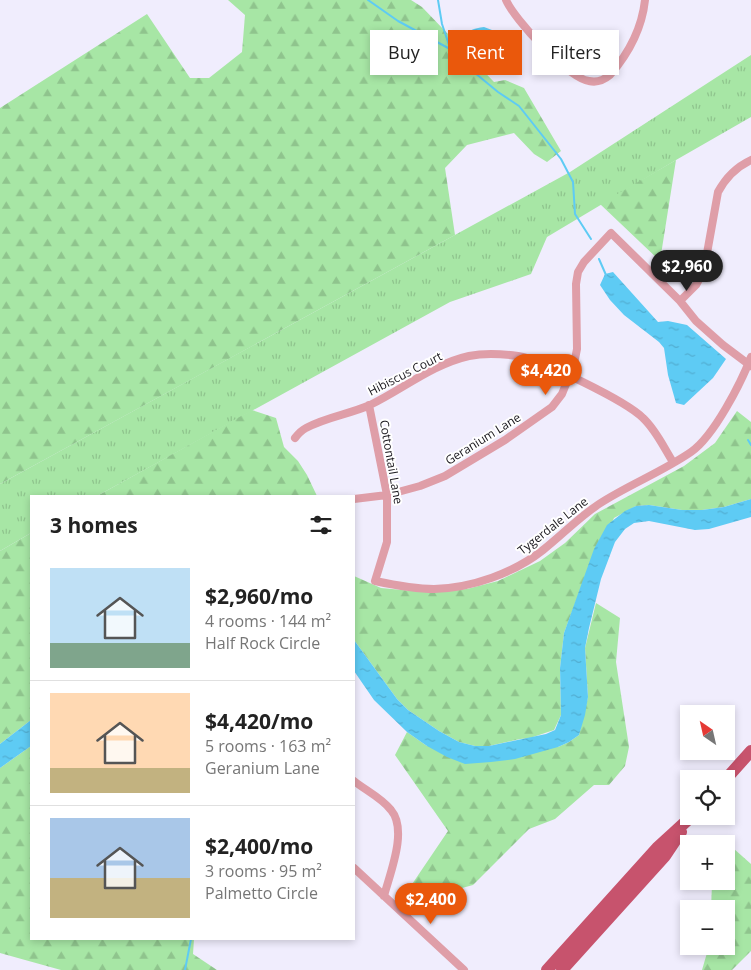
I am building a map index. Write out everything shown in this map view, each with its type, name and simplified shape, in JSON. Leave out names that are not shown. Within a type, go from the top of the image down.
[{"type":"main road","points":[[734,770],[751,752]]},
{"type":"main road","points":[[547,970],[569,954],[626,891],[657,848],[683,825]]},
{"type":"main road","points":[[562,970],[569,954]]},
{"type":"street","points":[[506,0],[520,22],[572,73],[583,80],[594,82],[606,79],[610,75],[634,40],[641,23],[645,0]]},
{"type":"street","points":[[750,363],[712,336],[680,301],[696,285],[704,270],[718,192],[736,168],[751,160]]},
{"type":"street","name":"Geranium Lane","points":[[355,499],[387,496],[445,476],[505,440],[552,407],[562,394],[570,377],[577,349],[576,284],[578,272],[584,262],[610,233],[680,301]]},
{"type":"street","name":"Hibiscus Court","points":[[295,438],[305,428],[369,405],[437,368],[468,356],[518,356],[536,360],[615,399],[639,414],[655,433],[673,462]]},
{"type":"street","name":"Tygerdale Lane","points":[[375,580],[404,587],[435,589],[462,586],[498,576],[526,562],[543,550],[582,516],[600,504],[692,452],[710,434],[750,363]]},
{"type":"street","name":"Cottontail Lane","points":[[369,405],[387,496],[387,542],[375,580]]},
{"type":"street","points":[[355,782],[390,809],[398,825],[397,842],[384,896]]},
{"type":"street","points":[[355,869],[464,970]]},
{"type":"green space","points":[[228,0],[411,0],[422,7],[448,34],[448,75],[487,75],[494,82],[505,80],[524,88],[561,151],[547,162],[534,154],[514,133],[467,145],[445,168],[455,235],[0,484],[0,108],[147,14],[190,78],[209,78],[242,52],[245,15]]},
{"type":"green space","points":[[751,55],[751,117],[547,237],[531,274],[450,302],[99,495],[30,495],[30,534],[0,551],[0,484],[570,172]]},
{"type":"green space","points":[[676,160],[660,261],[600,204]]},
{"type":"green space","points":[[252,410],[276,418],[284,447],[298,461],[317,495],[99,495]]},
{"type":"green space","points":[[737,411],[751,422],[751,499],[724,507],[702,510],[682,510],[649,505],[636,506],[614,518],[576,601],[564,633],[560,668],[561,715],[554,730],[530,738],[489,746],[475,746],[459,742],[408,710],[397,699],[355,641],[355,576],[381,588],[424,592],[467,589],[498,581],[540,561],[565,543],[595,514],[684,466],[715,443]]},
{"type":"green space","points":[[30,534],[30,721],[0,744],[0,551]]},
{"type":"green space","points":[[596,603],[620,618],[616,662],[629,747],[625,766],[609,785],[594,785],[555,819],[529,829],[473,885],[411,902],[404,896],[448,831],[395,755],[407,732],[427,746],[558,747],[569,742],[579,735],[588,697],[585,648]]},
{"type":"green space","points":[[30,747],[30,940],[194,940],[193,954],[217,970],[61,970],[0,953],[0,768]]},
{"type":"green space","points":[[735,850],[751,864],[751,951],[732,970],[702,970],[706,955],[735,955],[735,900],[711,900],[712,890],[735,890]]},
{"type":"water","points":[[484,27],[492,30],[471,30]]},
{"type":"water","points":[[613,272],[658,322],[668,321],[687,325],[726,359],[713,378],[684,405],[676,403],[668,375],[664,348],[624,315],[610,300],[600,285],[605,274]]},
{"type":"water","points":[[751,499],[751,517],[709,529],[695,530],[649,521],[634,523],[625,529],[615,542],[601,579],[585,648],[588,697],[585,715],[579,735],[558,747],[515,759],[465,764],[427,746],[407,732],[374,700],[355,672],[355,641],[397,699],[408,710],[459,742],[475,746],[489,746],[546,734],[555,730],[561,715],[560,668],[564,633],[594,549],[607,525],[625,511],[636,506],[649,505],[682,510],[724,507]]},
{"type":"water","points":[[30,721],[30,747],[0,768],[0,744]]},
{"type":"waterway","points":[[368,0],[398,21],[450,49],[475,73],[519,106],[561,159],[573,182],[575,214],[591,239]]},
{"type":"waterway","points":[[438,0],[442,24],[448,42]]},
{"type":"waterway","points":[[599,259],[606,275]]},
{"type":"waterway","points":[[748,440],[751,445]]},
{"type":"waterway","points":[[185,970],[191,940]]}]
